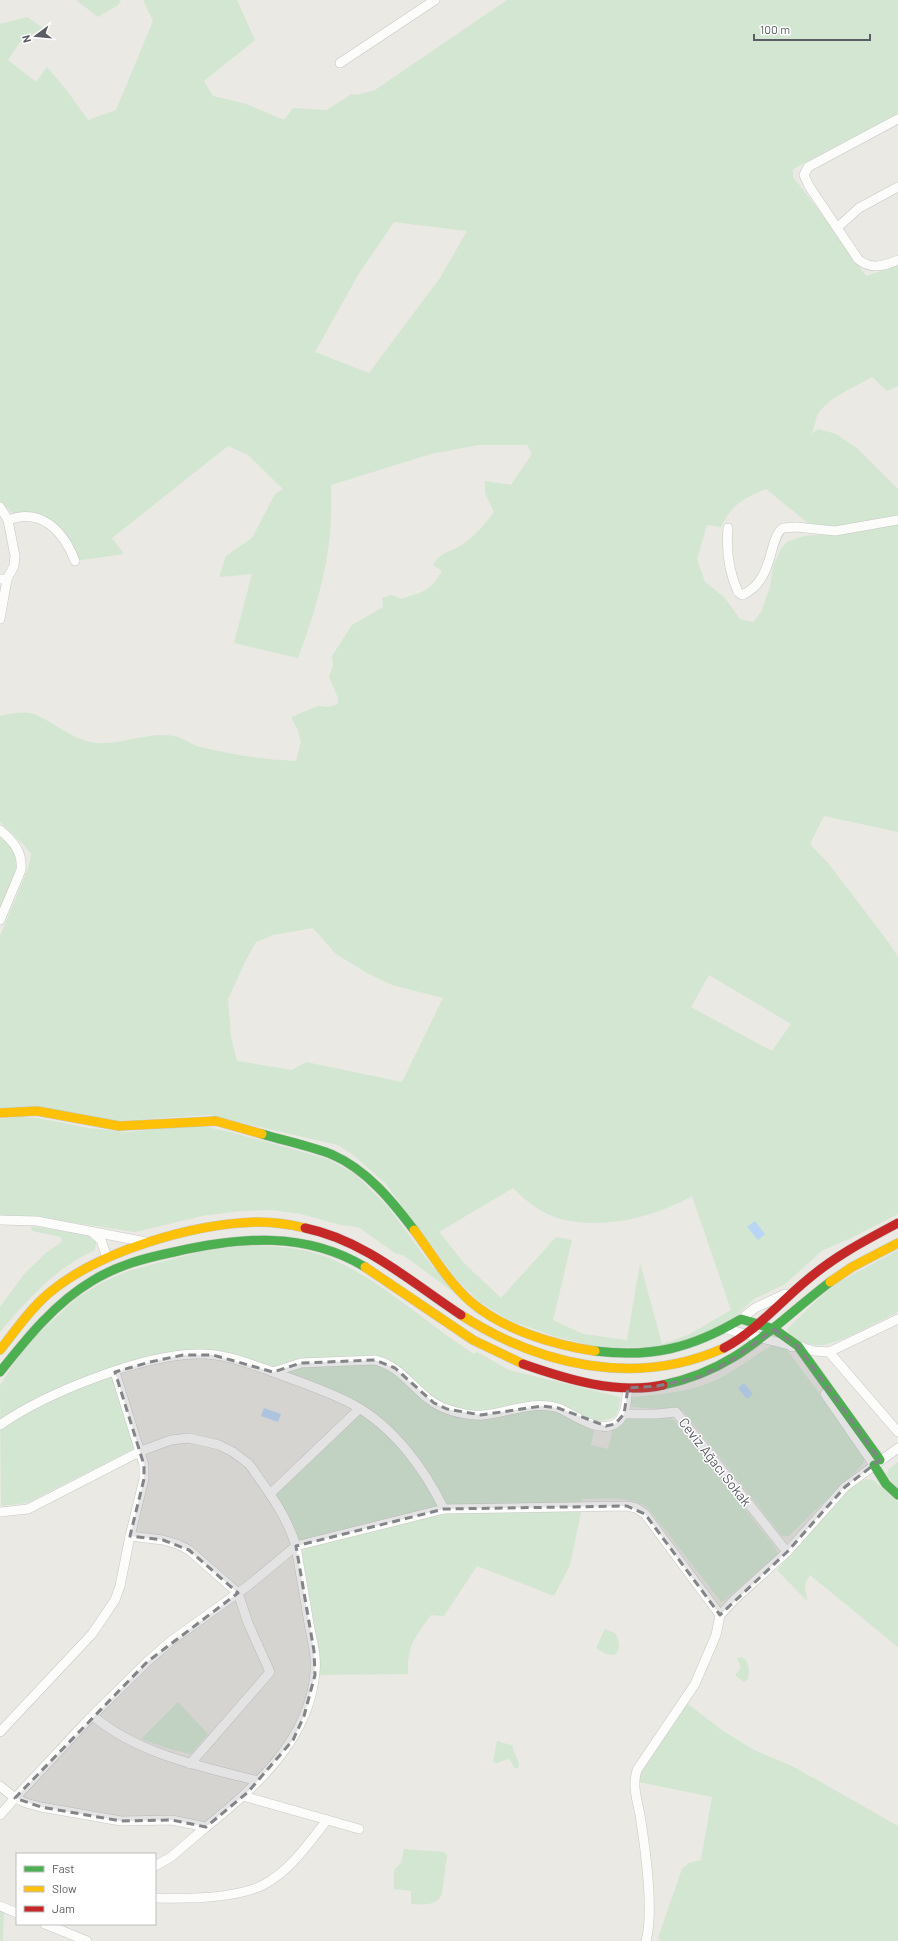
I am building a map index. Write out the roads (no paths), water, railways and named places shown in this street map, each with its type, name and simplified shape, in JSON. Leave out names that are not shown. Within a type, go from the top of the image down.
[{"type":"main road","points":[[0,1113],[37,1111],[119,1126],[145,1126],[192,1121],[216,1121],[333,1155],[354,1167],[391,1202],[411,1226],[441,1269],[465,1296],[501,1322],[546,1340],[599,1352],[639,1354],[675,1349],[726,1329],[741,1319],[774,1329],[798,1346],[877,1463],[886,1484],[898,1495]]},
{"type":"main road","points":[[0,1350],[41,1301],[77,1274],[107,1258],[149,1243],[224,1225],[264,1222],[285,1223],[306,1227],[335,1236],[375,1255],[467,1318],[494,1334],[549,1356],[599,1368],[637,1369],[678,1364],[712,1353],[748,1334],[800,1285],[846,1250],[898,1224]]},
{"type":"main road","points":[[0,1372],[35,1328],[79,1290],[102,1275],[132,1262],[207,1244],[249,1238],[263,1238],[313,1246],[344,1257],[380,1276],[470,1339],[513,1360],[566,1377],[607,1386],[628,1388],[657,1386],[699,1377],[730,1361],[763,1338],[838,1276],[898,1243]]},
{"type":"street","points":[[340,63],[435,0]]},
{"type":"street","points":[[898,119],[812,165],[805,171],[807,181],[863,264],[874,267],[898,260]]},
{"type":"street","points":[[838,227],[859,208],[898,187]]},
{"type":"street","points":[[0,507],[8,520],[15,562],[4,579],[0,619]]},
{"type":"street","points":[[8,520],[22,515],[33,516],[50,525],[64,538],[75,561]]},
{"type":"street","points":[[728,528],[727,548],[731,570],[738,592],[742,595],[750,590],[766,573],[776,537],[783,528],[796,527],[835,531],[898,520]]},
{"type":"street","points":[[0,830],[18,849],[22,863],[21,870],[0,920]]},
{"type":"street","points":[[0,1220],[37,1221],[149,1243]]},
{"type":"street","points":[[93,1233],[101,1240],[107,1258]]},
{"type":"street","points":[[741,1319],[755,1308],[800,1285]]},
{"type":"street","points":[[798,1346],[814,1351],[829,1352],[898,1319]]},
{"type":"street","points":[[726,1329],[789,1344],[877,1463]]},
{"type":"street","points":[[829,1352],[898,1432]]},
{"type":"street","points":[[0,1425],[18,1413],[64,1390],[114,1372],[166,1358],[198,1354],[235,1359],[323,1391],[359,1409],[381,1424],[396,1439],[422,1471],[444,1510]]},
{"type":"street","points":[[273,1372],[301,1363],[375,1360],[386,1363],[395,1368],[434,1403],[447,1410],[481,1415],[528,1406],[542,1406],[558,1408],[595,1424],[606,1426],[615,1424],[624,1414],[628,1388]]},
{"type":"street","points":[[0,1732],[92,1634],[115,1600],[120,1586],[144,1479],[144,1465],[141,1451],[114,1372]]},
{"type":"street","points":[[270,1494],[359,1409]]},
{"type":"street","name":"Ceviz Ağacı Sokak","points":[[624,1414],[656,1414],[676,1412],[787,1552]]},
{"type":"street","points":[[0,1512],[28,1509],[141,1451],[171,1440],[189,1438],[219,1445],[233,1452],[249,1464],[283,1513],[290,1527],[296,1546],[314,1651],[315,1672],[304,1716],[293,1740],[258,1781],[243,1796],[171,1858],[156,1866]]},
{"type":"street","points":[[646,1941],[648,1934],[648,1893],[640,1816],[634,1781],[637,1770],[695,1684],[716,1635],[720,1615],[735,1599],[787,1552],[845,1487],[898,1448]]},
{"type":"street","points":[[0,1815],[93,1716],[171,1641],[238,1593],[296,1546],[444,1510],[627,1506],[636,1508],[645,1514],[720,1615]]},
{"type":"street","points":[[130,1536],[177,1544],[199,1558],[238,1593],[248,1623],[270,1672],[190,1764]]},
{"type":"street","points":[[93,1716],[108,1728],[144,1748],[190,1764],[258,1781]]},
{"type":"street","points":[[0,1786],[15,1798],[41,1807],[121,1821],[172,1820],[206,1827]]},
{"type":"street","points":[[243,1796],[359,1829]]},
{"type":"street","points":[[156,1898],[187,1899],[216,1896],[263,1885],[286,1868],[327,1820]]},
{"type":"street","points":[[0,1906],[16,1913]]},
{"type":"street","points":[[47,1925],[87,1941]]},
{"type":"water","points":[[755,1221],[765,1234],[758,1240],[747,1227]]},
{"type":"water","points":[[744,1383],[753,1394],[747,1399],[738,1388]]},
{"type":"water","points":[[264,1408],[281,1414],[278,1422],[261,1416]]}]
